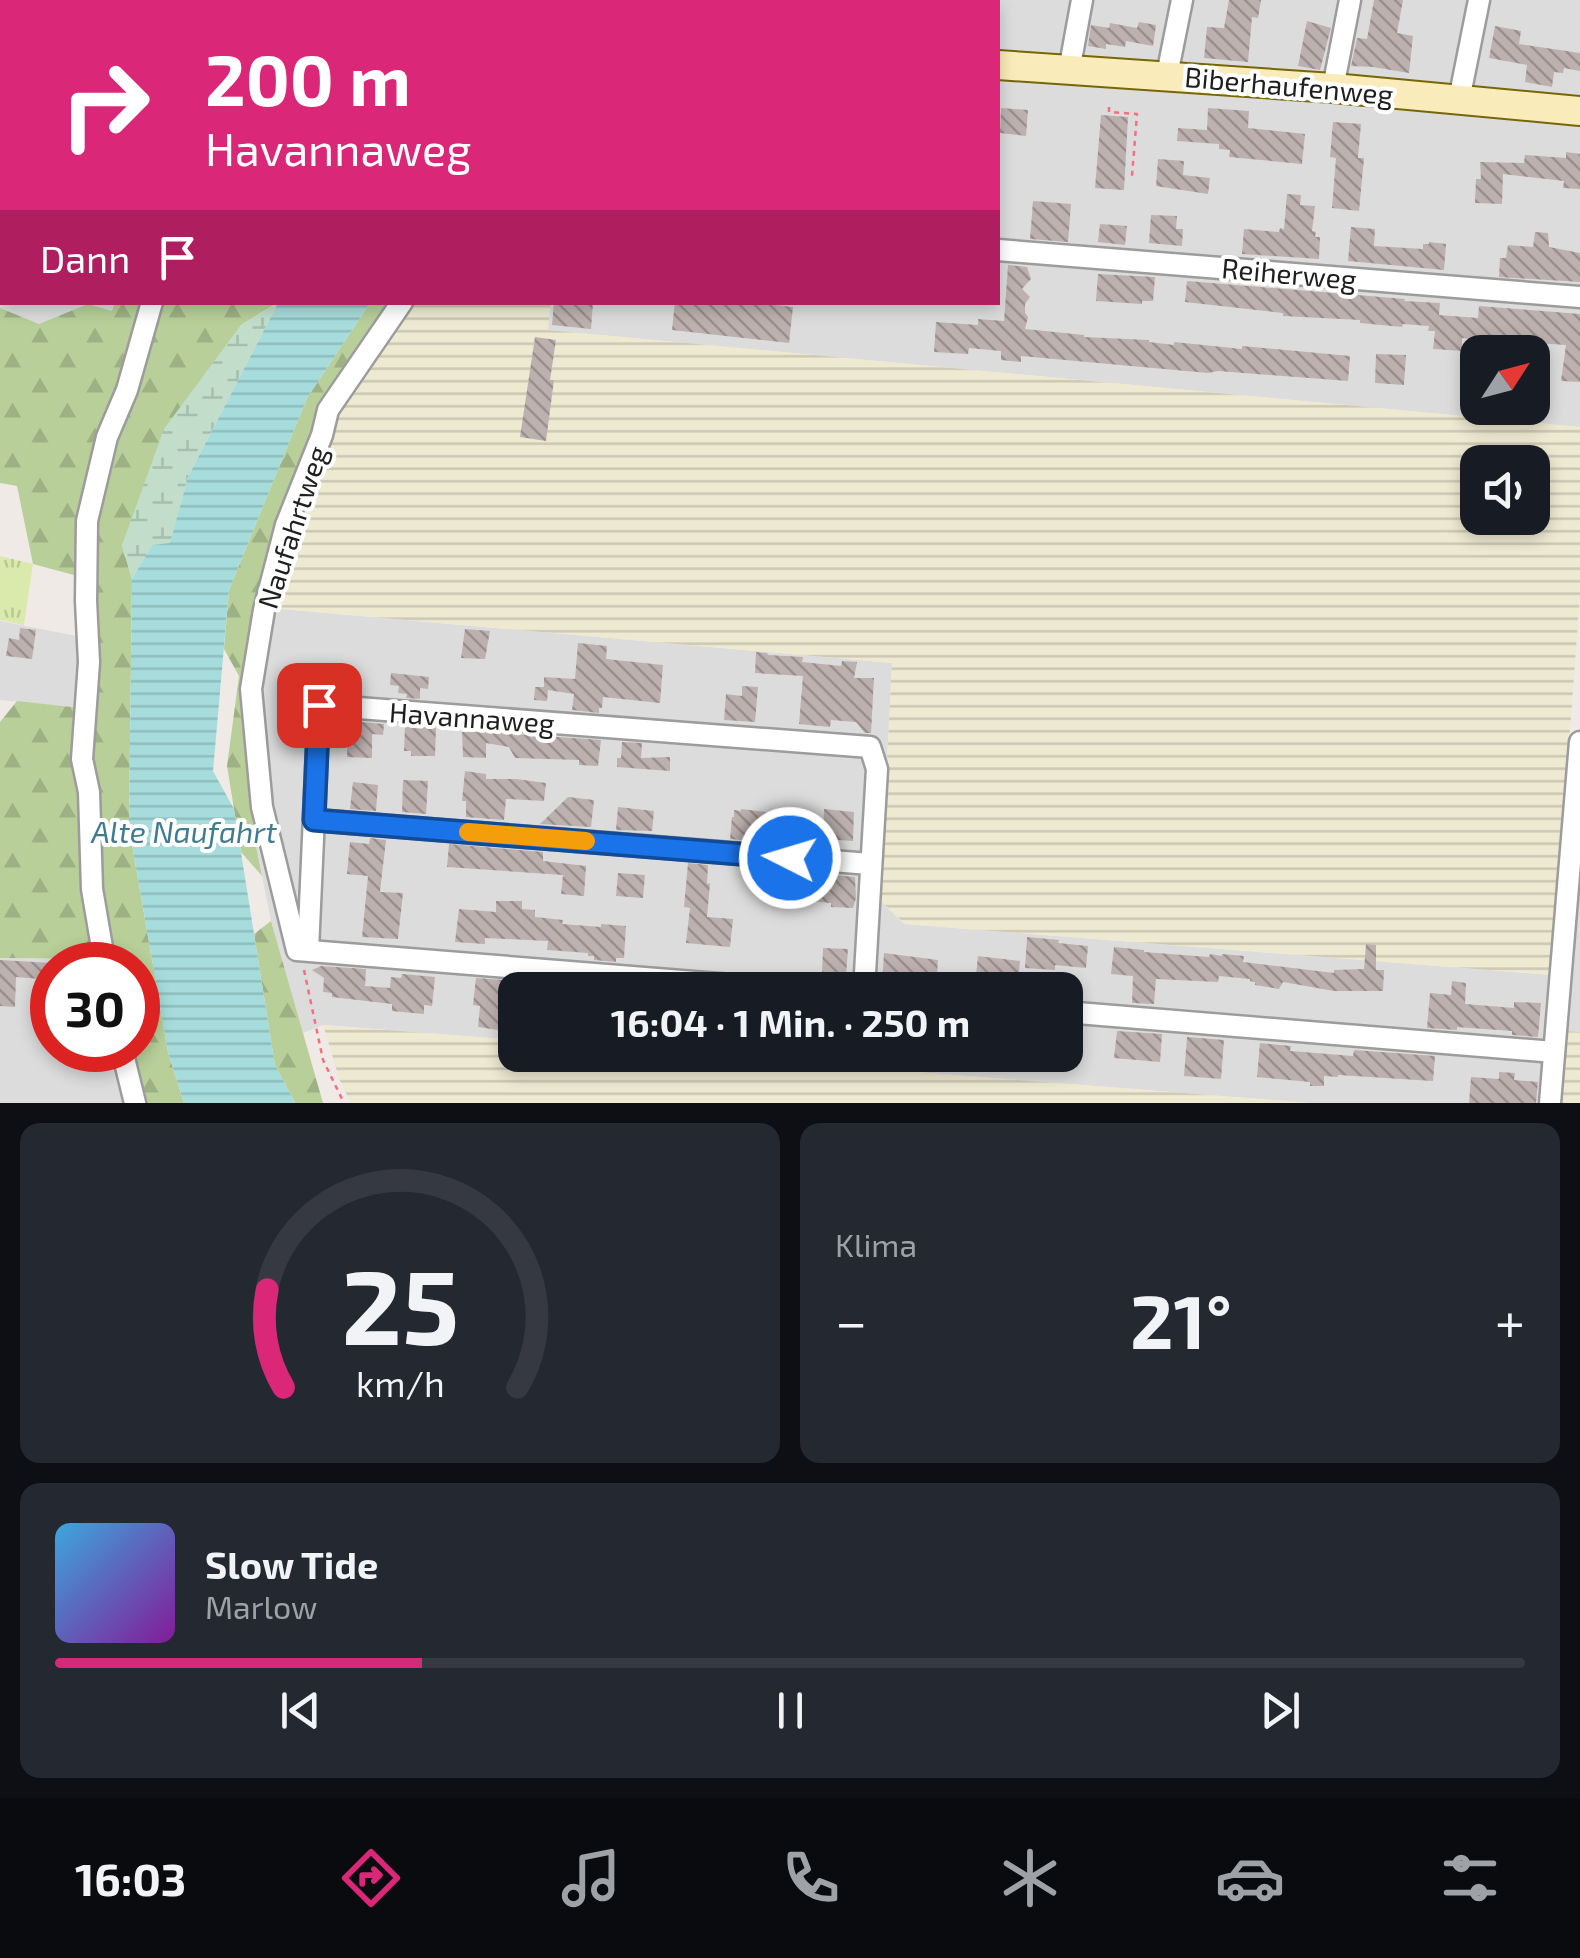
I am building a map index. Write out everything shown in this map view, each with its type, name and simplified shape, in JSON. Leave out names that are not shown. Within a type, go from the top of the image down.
[{"type":"main road","name":"Biberhaufenweg","points":[[1000,65],[1333,88],[1580,111]]},
{"type":"street","points":[[1069,71],[1082,0]]},
{"type":"street","points":[[1168,75],[1182,0]]},
{"type":"street","points":[[1333,88],[1350,0]]},
{"type":"street","points":[[1459,100],[1479,0]]},
{"type":"street","name":"Reiherweg","points":[[1000,250],[1580,297]]},
{"type":"street","points":[[101,942],[92,890],[89,792],[82,759],[89,662],[88,521],[108,437],[127,390],[151,305]]},
{"type":"street","name":"Naufahrtweg","points":[[302,950],[262,807],[252,688],[264,610],[286,525],[328,410],[400,305]]},
{"type":"street","name":"Havannaweg","points":[[302,950],[319,705],[870,747],[877,770],[870,864]]},
{"type":"street","points":[[1550,1103],[1554,1052],[1573,938],[1580,742]]},
{"type":"street","points":[[314,820],[870,864],[865,972]]},
{"type":"street","points":[[302,950],[573,972]]},
{"type":"street","points":[[1083,1013],[1554,1052]]},
{"type":"street","points":[[127,1072],[135,1103]]},
{"type":"path","points":[[1109,107],[1108,112],[1137,114],[1132,176]]},
{"type":"path","points":[[302,950],[323,1060],[344,1103]]},
{"type":"shaded area","points":[[1000,0],[1580,0],[1580,427],[1550,424],[1550,335],[1460,335],[1460,416],[547,330],[551,305],[1000,305]]},
{"type":"shaded area","points":[[0,305],[86,305],[39,325]]},
{"type":"shaded area","points":[[91,305],[115,305],[113,312]]},
{"type":"shaded area","points":[[413,305],[551,305],[548,330],[1460,416],[1460,425],[1580,427],[1580,594],[1552,975],[905,924],[880,900],[892,663],[259,607],[338,406]]},
{"type":"shaded area","points":[[259,607],[892,663],[880,900],[904,924],[1552,975],[1541,1103],[1311,1103],[918,1072],[1083,1072],[1083,972],[498,972],[498,1039],[323,1025],[303,1033],[271,921],[253,831],[251,755]]},
{"type":"shaded area","points":[[0,621],[77,636],[81,708],[0,700]]},
{"type":"shaded area","points":[[1580,883],[1580,1032],[1567,1031]]},
{"type":"shaded area","points":[[0,958],[30,958],[30,1072],[139,1072],[147,1103],[0,1103]]},
{"type":"shaded area","points":[[323,1025],[498,1039],[498,1072],[918,1072],[1311,1103],[351,1103]]},
{"type":"shaded area","points":[[1567,1031],[1580,1032],[1580,1103],[1561,1103]]},
{"type":"green space","points":[[91,305],[112,311],[114,305],[274,305],[241,325],[122,545],[132,579],[129,827],[149,942],[30,942],[30,958],[0,958],[0,722],[17,701],[81,708],[98,669],[96,581],[33,564],[17,486],[0,483],[0,308],[39,324]]},
{"type":"green space","points":[[277,305],[188,477],[170,544],[152,545],[132,579],[122,545],[164,429],[241,325]]},
{"type":"green space","points":[[369,305],[390,305],[320,409],[282,527],[251,755],[253,831],[262,876],[241,852],[227,766],[239,676],[224,649],[229,590],[307,398]]},
{"type":"green space","points":[[0,556],[33,564],[24,625],[0,620]]},
{"type":"green space","points":[[271,921],[323,1103],[295,1103],[275,1065],[254,934]]},
{"type":"green space","points":[[160,1006],[168,1052],[184,1103],[147,1103],[139,1072],[160,1072]]},
{"type":"water","name":"Alte Naufahrt","points":[[277,305],[369,305],[307,398],[229,590],[213,771],[234,809],[275,1065],[295,1103],[184,1103],[168,1052],[160,1006],[160,942],[149,942],[129,827],[132,579],[152,545],[170,543],[188,477]]},
{"type":"building","points":[[1229,0],[1261,0],[1258,18],[1252,17],[1248,62],[1204,58],[1207,27],[1224,28]]},
{"type":"building","points":[[1374,0],[1403,0],[1397,33],[1413,36],[1409,73],[1351,66],[1357,38],[1367,39]]},
{"type":"building","points":[[1307,21],[1331,28],[1320,70],[1298,66]]},
{"type":"building","points":[[1139,22],[1156,25],[1153,46],[1126,41],[1125,47],[1088,46],[1091,25],[1109,28],[1110,23],[1137,28]]},
{"type":"building","points":[[1495,26],[1521,31],[1519,44],[1580,53],[1580,71],[1564,68],[1563,73],[1554,72],[1552,87],[1525,82],[1527,65],[1489,58]]},
{"type":"building","points":[[1001,108],[1028,110],[1026,136],[1000,133]]},
{"type":"building","points":[[1208,108],[1249,111],[1248,128],[1305,134],[1302,164],[1229,157],[1230,150],[1219,149],[1219,144],[1177,141],[1178,128],[1207,130]]},
{"type":"building","points":[[1101,115],[1128,117],[1124,190],[1095,188]]},
{"type":"building","points":[[1333,122],[1361,124],[1358,158],[1364,158],[1359,211],[1332,208],[1336,158],[1330,157]]},
{"type":"building","points":[[1566,152],[1580,154],[1580,189],[1563,188],[1564,181],[1503,174],[1502,204],[1475,203],[1476,179],[1481,179],[1480,162],[1524,163],[1525,155],[1566,158]]},
{"type":"building","points":[[1158,159],[1184,161],[1183,175],[1210,178],[1208,194],[1156,186]]},
{"type":"building","points":[[1287,194],[1301,195],[1300,205],[1315,206],[1312,231],[1320,237],[1319,259],[1242,254],[1244,229],[1284,229]]},
{"type":"building","points":[[1033,201],[1071,204],[1068,242],[1030,239]]},
{"type":"building","points":[[1151,215],[1177,216],[1176,229],[1183,229],[1182,246],[1149,243]]},
{"type":"building","points":[[1100,224],[1127,226],[1125,245],[1098,242]]},
{"type":"building","points":[[1351,227],[1375,229],[1374,246],[1423,249],[1423,244],[1429,242],[1446,244],[1444,270],[1348,261]]},
{"type":"building","points":[[1535,232],[1548,233],[1549,247],[1580,253],[1580,282],[1499,277],[1500,258],[1506,258],[1508,245],[1533,247]]},
{"type":"building","points":[[1008,265],[1027,267],[1031,279],[1022,289],[1030,297],[1025,304],[1025,329],[1174,345],[1242,346],[1350,356],[1348,381],[1021,356],[1021,362],[1001,360],[1001,351],[969,348],[968,354],[934,352],[936,322],[978,325],[978,319],[1004,321]]},
{"type":"building","points":[[1098,274],[1155,277],[1153,301],[1096,301]]},
{"type":"building","points":[[1187,281],[1440,303],[1439,315],[1478,318],[1479,306],[1580,314],[1580,382],[1561,381],[1566,345],[1550,344],[1550,335],[1460,335],[1460,351],[1433,349],[1435,331],[1428,331],[1429,326],[1283,316],[1185,302]]},
{"type":"building","points":[[554,305],[593,305],[591,329],[552,325]]},
{"type":"building","points":[[675,305],[793,307],[789,343],[672,330]]},
{"type":"building","points":[[535,337],[556,340],[546,441],[520,437]]},
{"type":"building","points":[[1376,354],[1406,355],[1404,385],[1375,383]]},
{"type":"building","points":[[20,628],[36,630],[32,659],[6,656],[9,638],[19,640]]},
{"type":"building","points":[[465,629],[490,631],[485,659],[461,658]]},
{"type":"building","points":[[578,643],[607,646],[606,659],[663,665],[660,703],[603,697],[599,713],[572,710],[574,694],[548,690],[547,701],[534,700],[535,687],[544,687],[544,677],[575,679]]},
{"type":"building","points":[[756,652],[841,666],[842,661],[857,662],[854,678],[874,678],[871,733],[865,733],[856,722],[831,720],[830,727],[799,724],[803,676],[755,673]]},
{"type":"building","points":[[391,673],[429,677],[428,689],[420,688],[420,699],[406,698],[407,694],[398,693],[399,686],[390,685]]},
{"type":"building","points":[[742,686],[758,687],[755,722],[724,720],[726,694],[742,696]]},
{"type":"building","points":[[348,721],[384,724],[383,735],[372,734],[372,758],[347,757]]},
{"type":"building","points":[[405,725],[436,728],[435,756],[411,756],[411,751],[404,751]]},
{"type":"building","points":[[462,732],[601,740],[598,766],[579,765],[579,760],[515,758],[509,747],[486,743],[486,758],[463,757]]},
{"type":"building","points":[[622,742],[642,743],[641,758],[670,757],[670,771],[617,767]]},
{"type":"building","points":[[465,771],[486,774],[486,779],[546,783],[544,801],[506,799],[504,820],[466,817],[466,801],[462,801]]},
{"type":"building","points":[[403,780],[428,781],[426,814],[402,812]]},
{"type":"building","points":[[353,782],[378,785],[376,811],[350,809]]},
{"type":"building","points":[[568,797],[594,800],[591,827],[540,824]]},
{"type":"building","points":[[618,807],[654,811],[652,831],[616,830]]},
{"type":"building","points":[[824,809],[854,812],[853,841],[823,839]]},
{"type":"building","points":[[734,810],[766,812],[764,842],[730,839]]},
{"type":"building","points":[[370,838],[386,840],[380,892],[403,893],[398,939],[362,937],[368,876],[347,874],[350,842],[369,844]]},
{"type":"building","points":[[449,844],[543,852],[543,861],[586,866],[584,896],[561,894],[563,875],[447,867]]},
{"type":"building","points":[[688,863],[708,865],[707,917],[733,919],[730,947],[686,943],[690,908],[684,907]]},
{"type":"building","points":[[782,871],[855,877],[853,908],[779,895]]},
{"type":"building","points":[[618,873],[645,875],[643,898],[616,896]]},
{"type":"building","points":[[496,901],[522,901],[522,909],[535,910],[535,917],[563,920],[562,924],[626,926],[624,958],[616,958],[616,962],[594,960],[588,953],[547,950],[548,941],[485,938],[485,944],[455,942],[459,909],[496,912]]},
{"type":"building","points":[[1027,937],[1088,946],[1086,968],[1025,968]]},
{"type":"building","points":[[1366,944],[1376,945],[1376,970],[1384,970],[1383,991],[1334,991],[1283,982],[1279,989],[1255,985],[1250,979],[1219,976],[1218,982],[1156,979],[1154,1004],[1132,1003],[1133,976],[1111,974],[1114,947],[1209,957],[1244,956],[1243,962],[1334,973],[1364,969]]},
{"type":"building","points":[[823,948],[848,949],[846,972],[822,972]]},
{"type":"building","points":[[884,953],[938,960],[937,972],[883,972]]},
{"type":"building","points":[[978,956],[1020,961],[1019,972],[976,972]]},
{"type":"building","points":[[0,960],[30,962],[30,978],[16,977],[15,1007],[0,1006]]},
{"type":"building","points":[[321,966],[366,969],[365,986],[390,988],[391,977],[401,978],[402,974],[435,977],[432,1006],[424,1005],[424,1014],[392,1011],[392,1004],[332,997],[332,993],[323,992],[324,978],[312,970]]},
{"type":"building","points":[[476,978],[498,980],[498,1030],[478,1027],[480,1006],[473,1005]]},
{"type":"building","points":[[1452,981],[1466,983],[1465,1004],[1514,1008],[1514,1002],[1541,1003],[1538,1037],[1512,1035],[1512,1031],[1427,1028],[1430,993],[1451,995]]},
{"type":"building","points":[[1117,1031],[1162,1034],[1160,1062],[1114,1058]]},
{"type":"building","points":[[1187,1037],[1224,1040],[1221,1079],[1184,1076]]},
{"type":"building","points":[[1260,1043],[1291,1046],[1290,1051],[1353,1056],[1354,1050],[1435,1056],[1433,1081],[1338,1075],[1324,1076],[1324,1086],[1310,1086],[1310,1082],[1257,1077]]},
{"type":"building","points":[[1499,1072],[1515,1073],[1514,1080],[1538,1082],[1536,1103],[1469,1103],[1471,1077],[1499,1079]]},
{"type":"slow traffic","points":[[468,832],[586,841]]},
{"type":"route","points":[[319,705],[314,820],[790,858]]}]
